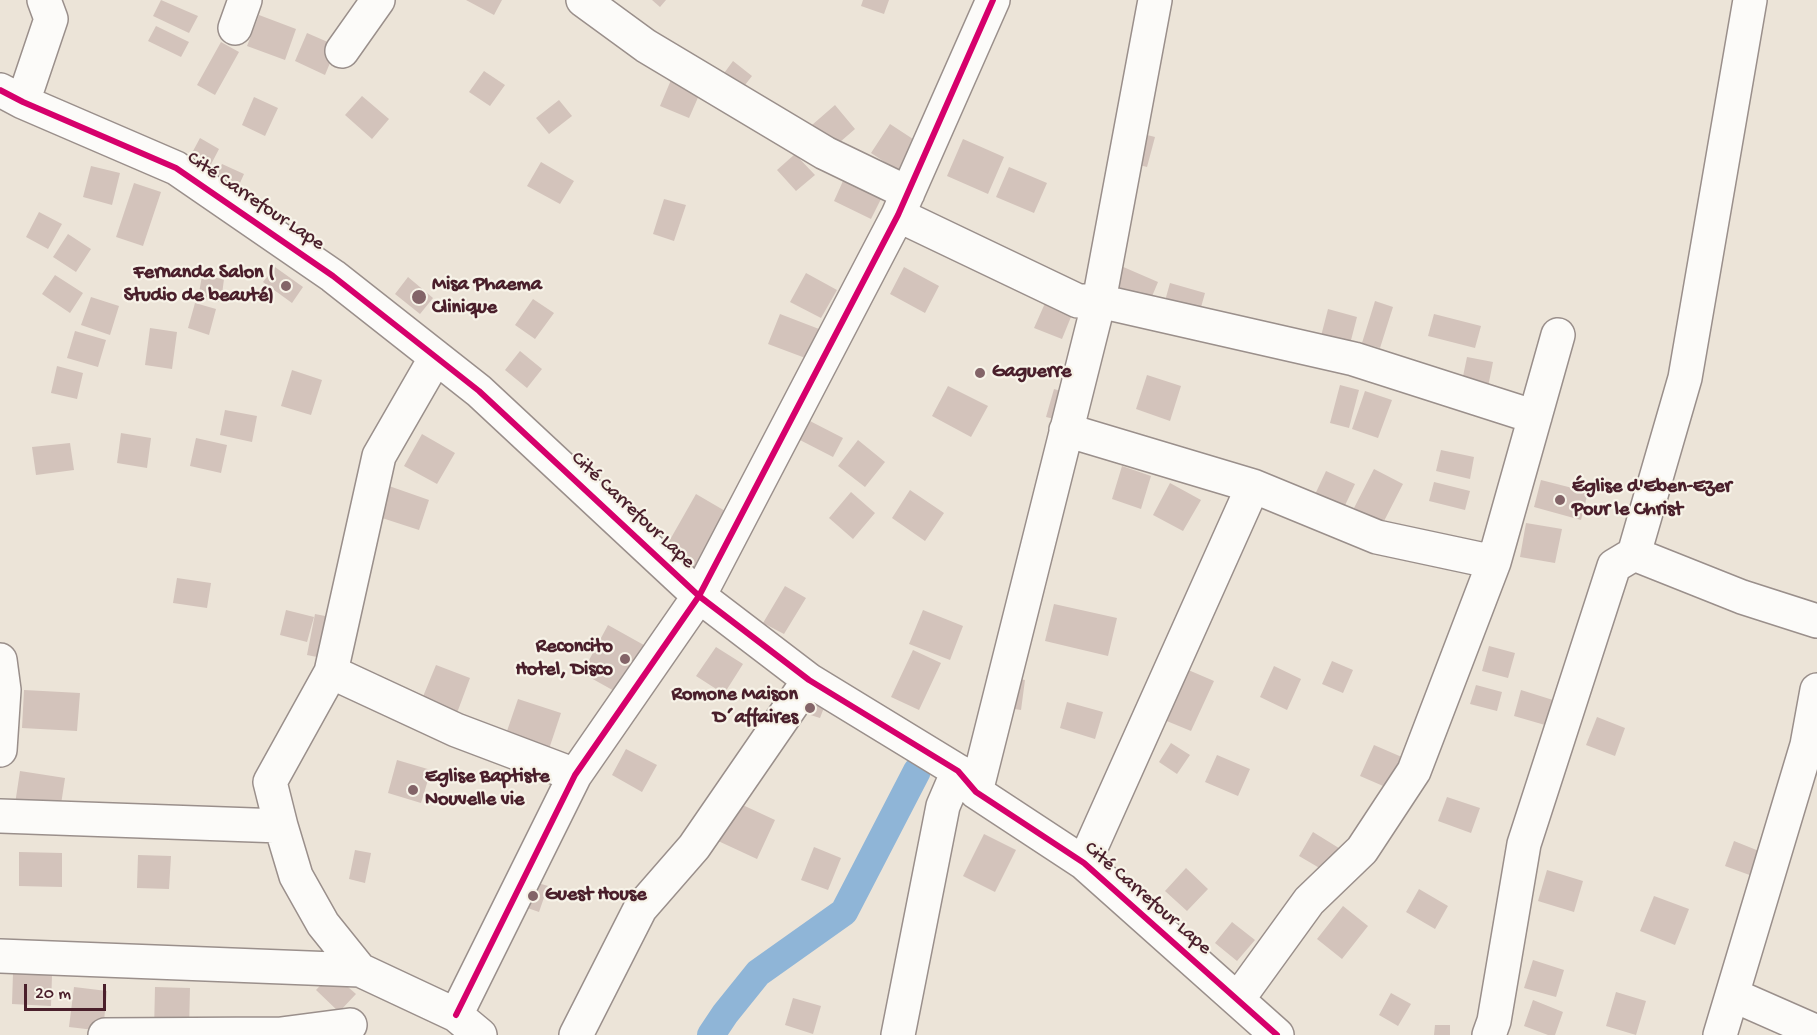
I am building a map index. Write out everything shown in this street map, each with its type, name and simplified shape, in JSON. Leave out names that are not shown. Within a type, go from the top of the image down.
[{"type":"street","points":[[11,96],[51,19],[44,0]]},
{"type":"street","points":[[342,51],[378,0]]},
{"type":"street","points":[[583,0],[646,46],[825,153],[903,204],[1078,301],[1099,301],[1354,359],[1535,417]]},
{"type":"street","points":[[436,357],[378,456],[332,672],[270,783],[296,876],[323,924],[360,970],[468,1025],[575,775],[699,596],[903,204],[993,0]]},
{"type":"street","points":[[898,1035],[943,806],[967,782],[1066,430],[1099,301],[1155,0]]},
{"type":"street","points":[[1489,1035],[1494,1022],[1524,844],[1614,566],[1634,554],[1685,378],[1750,0]]},
{"type":"street","name":"Cité Carrefour Lape","points":[[11,96],[176,168],[333,276],[479,391],[699,596],[809,680],[967,782],[1084,863],[1277,1035]]},
{"type":"street","points":[[1238,999],[1309,901],[1362,850],[1414,771],[1494,562],[1558,335]]},
{"type":"street","points":[[1066,430],[1253,486],[1377,537],[1494,562]]},
{"type":"street","points":[[1084,863],[1253,486]]},
{"type":"street","points":[[1634,554],[1742,597],[1817,621]]},
{"type":"street","points":[[0,660],[3,690],[0,750]]},
{"type":"street","points":[[332,672],[456,730],[575,775]]},
{"type":"street","points":[[576,1035],[640,909],[694,847],[809,680]]},
{"type":"street","points":[[1720,1035],[1807,745],[1817,690]]},
{"type":"street","points":[[0,816],[281,826]]},
{"type":"street","points":[[0,956],[360,970]]},
{"type":"street","points":[[1733,995],[1817,1032]]},
{"type":"street","points":[[105,1035],[281,1034],[350,1025]]},
{"type":"building","points":[[161,0],[198,16],[189,33],[153,16]]},
{"type":"building","points":[[466,0],[502,0],[494,15]]},
{"type":"building","points":[[652,0],[666,0],[660,7]]},
{"type":"building","points":[[863,0],[889,0],[884,14],[861,6]]},
{"type":"building","points":[[259,15],[296,29],[285,60],[247,46]]},
{"type":"building","points":[[156,26],[189,42],[181,57],[148,41]]},
{"type":"building","points":[[307,33],[337,46],[325,75],[295,61]]},
{"type":"building","points":[[221,42],[239,52],[215,95],[197,85]]},
{"type":"building","points":[[733,61],[752,76],[738,94],[719,80]]},
{"type":"building","points":[[484,71],[505,85],[490,106],[469,92]]},
{"type":"building","points":[[671,80],[700,93],[689,118],[660,106]]},
{"type":"building","points":[[362,96],[389,119],[372,139],[345,115]]},
{"type":"building","points":[[254,97],[278,108],[265,136],[242,125]]},
{"type":"building","points":[[559,100],[572,116],[549,134],[536,118]]},
{"type":"building","points":[[835,105],[855,129],[832,149],[812,125]]},
{"type":"building","points":[[890,124],[919,143],[900,172],[871,153]]},
{"type":"building","points":[[1120,128],[1155,137],[1147,167],[1112,158]]},
{"type":"building","points":[[200,138],[219,149],[205,176],[185,166]]},
{"type":"building","points":[[963,139],[1004,157],[988,194],[947,176]]},
{"type":"building","points":[[795,154],[815,175],[796,191],[777,170]]},
{"type":"building","points":[[541,162],[574,181],[560,204],[527,186]]},
{"type":"building","points":[[222,164],[244,174],[235,194],[213,184]]},
{"type":"building","points":[[91,166],[120,173],[112,205],[83,197]]},
{"type":"building","points":[[1009,167],[1047,183],[1034,213],[996,197]]},
{"type":"building","points":[[843,181],[881,199],[871,219],[834,201]]},
{"type":"building","points":[[134,183],[161,192],[143,246],[116,237]]},
{"type":"building","points":[[664,199],[686,205],[674,241],[653,234]]},
{"type":"building","points":[[39,212],[62,224],[48,249],[26,237]]},
{"type":"building","points":[[68,234],[91,249],[76,272],[53,257]]},
{"type":"building","points":[[1121,266],[1158,282],[1148,306],[1111,289]]},
{"type":"building","points":[[275,267],[303,287],[292,303],[263,282]]},
{"type":"building","points":[[904,267],[939,286],[925,313],[890,294]]},
{"type":"building","points":[[806,273],[837,290],[821,318],[790,302]]},
{"type":"building","points":[[55,275],[83,293],[70,313],[42,294]]},
{"type":"building","points":[[202,276],[224,279],[221,302],[198,298]]},
{"type":"building","points":[[408,277],[433,298],[420,314],[395,294]]},
{"type":"building","points":[[1170,283],[1205,293],[1198,318],[1163,308]]},
{"type":"building","points":[[91,297],[119,306],[110,335],[81,325]]},
{"type":"building","points":[[533,299],[554,313],[535,339],[515,325]]},
{"type":"building","points":[[1046,301],[1073,312],[1062,339],[1034,328]]},
{"type":"building","points":[[1375,301],[1393,307],[1380,348],[1362,343]]},
{"type":"building","points":[[195,303],[216,309],[209,335],[188,328]]},
{"type":"building","points":[[1328,309],[1357,317],[1349,348],[1320,340]]},
{"type":"building","points":[[780,314],[819,329],[808,359],[768,344]]},
{"type":"building","points":[[1434,314],[1481,326],[1475,348],[1428,336]]},
{"type":"building","points":[[150,328],[177,332],[172,369],[145,365]]},
{"type":"building","points":[[75,331],[106,340],[98,367],[67,358]]},
{"type":"building","points":[[520,351],[542,369],[527,388],[505,370]]},
{"type":"building","points":[[1467,357],[1493,362],[1488,387],[1462,381]]},
{"type":"building","points":[[57,366],[83,373],[77,399],[51,393]]},
{"type":"building","points":[[292,370],[322,380],[311,415],[281,406]]},
{"type":"building","points":[[1147,375],[1181,386],[1170,421],[1136,409]]},
{"type":"building","points":[[1340,385],[1359,390],[1349,428],[1330,423]]},
{"type":"building","points":[[948,386],[988,406],[971,437],[932,416]]},
{"type":"building","points":[[1054,389],[1079,396],[1071,423],[1046,417]]},
{"type":"building","points":[[1365,391],[1392,400],[1378,438],[1352,429]]},
{"type":"building","points":[[225,410],[257,416],[252,442],[220,435]]},
{"type":"building","points":[[808,420],[843,438],[833,457],[798,439]]},
{"type":"building","points":[[121,433],[151,438],[147,468],[117,463]]},
{"type":"building","points":[[422,434],[455,453],[437,484],[404,466]]},
{"type":"building","points":[[196,438],[227,445],[221,473],[190,466]]},
{"type":"building","points":[[858,440],[885,462],[865,487],[838,466]]},
{"type":"building","points":[[70,443],[74,470],[36,475],[32,447]]},
{"type":"building","points":[[1441,450],[1474,457],[1470,479],[1436,471]]},
{"type":"building","points":[[1122,466],[1151,476],[1141,509],[1112,499]]},
{"type":"building","points":[[1374,469],[1403,484],[1383,523],[1354,508]]},
{"type":"building","points":[[1326,471],[1355,484],[1340,516],[1311,503]]},
{"type":"building","points":[[1541,480],[1588,492],[1581,520],[1534,507]]},
{"type":"building","points":[[1434,482],[1470,491],[1465,510],[1429,501]]},
{"type":"building","points":[[1170,483],[1201,500],[1183,531],[1153,515]]},
{"type":"building","points":[[389,486],[429,500],[419,530],[379,517]]},
{"type":"building","points":[[910,490],[944,513],[925,541],[892,518]]},
{"type":"building","points":[[851,492],[875,513],[853,539],[829,518]]},
{"type":"building","points":[[696,494],[732,515],[698,573],[663,552]]},
{"type":"building","points":[[1526,523],[1562,529],[1555,563],[1520,557]]},
{"type":"building","points":[[177,578],[211,583],[207,608],[173,603]]},
{"type":"building","points":[[785,586],[806,598],[784,634],[763,623]]},
{"type":"building","points":[[1054,604],[1117,618],[1108,656],[1045,641]]},
{"type":"building","points":[[286,610],[314,617],[307,642],[280,635]]},
{"type":"building","points":[[923,610],[963,626],[950,660],[909,644]]},
{"type":"building","points":[[315,614],[340,619],[332,660],[307,655]]},
{"type":"building","points":[[608,625],[651,649],[625,697],[582,673]]},
{"type":"building","points":[[1489,646],[1515,653],[1508,678],[1482,671]]},
{"type":"building","points":[[716,647],[743,664],[724,694],[696,676]]},
{"type":"building","points":[[913,650],[941,663],[919,710],[891,697]]},
{"type":"building","points":[[1332,661],[1353,670],[1343,693],[1322,684]]},
{"type":"building","points":[[436,665],[470,678],[457,713],[422,699]]},
{"type":"building","points":[[1179,666],[1214,681],[1191,731],[1157,717]]},
{"type":"building","points":[[1274,666],[1301,679],[1287,710],[1260,697]]},
{"type":"building","points":[[987,674],[1025,680],[1021,710],[982,704]]},
{"type":"building","points":[[1476,685],[1502,692],[1497,711],[1470,704]]},
{"type":"building","points":[[24,690],[80,693],[77,731],[22,728]]},
{"type":"building","points":[[1521,690],[1553,700],[1545,725],[1514,716]]},
{"type":"building","points":[[807,698],[825,705],[820,718],[801,712]]},
{"type":"building","points":[[518,699],[561,713],[549,749],[506,734]]},
{"type":"building","points":[[1067,702],[1103,712],[1095,739],[1060,728]]},
{"type":"building","points":[[1597,717],[1625,728],[1615,756],[1586,745]]},
{"type":"building","points":[[1171,743],[1190,755],[1177,774],[1159,762]]},
{"type":"building","points":[[1374,745],[1411,761],[1397,792],[1360,776]]},
{"type":"building","points":[[626,749],[657,765],[642,792],[612,775]]},
{"type":"building","points":[[1217,755],[1250,769],[1238,796],[1205,782]]},
{"type":"building","points":[[397,760],[431,770],[421,803],[388,793]]},
{"type":"building","points":[[20,771],[65,778],[60,811],[15,804]]},
{"type":"building","points":[[1447,797],[1480,808],[1471,833],[1438,821]]},
{"type":"building","points":[[734,801],[775,820],[757,859],[716,840]]},
{"type":"building","points":[[1313,832],[1342,850],[1328,873],[1299,856]]},
{"type":"building","points":[[984,834],[1016,850],[995,892],[963,876]]},
{"type":"building","points":[[1734,841],[1764,853],[1755,877],[1725,866]]},
{"type":"building","points":[[814,847],[841,858],[828,890],[801,880]]},
{"type":"building","points":[[355,850],[371,853],[365,883],[349,879]]},
{"type":"building","points":[[19,852],[62,853],[62,887],[19,886]]},
{"type":"building","points":[[138,855],[171,856],[169,889],[137,888]]},
{"type":"building","points":[[1186,868],[1208,889],[1187,911],[1165,891]]},
{"type":"building","points":[[1547,870],[1583,881],[1574,912],[1538,901]]},
{"type":"building","points":[[528,880],[548,886],[539,912],[519,905]]},
{"type":"building","points":[[1419,889],[1448,906],[1435,929],[1406,912]]},
{"type":"building","points":[[1654,896],[1689,909],[1675,945],[1640,931]]},
{"type":"building","points":[[1343,906],[1368,926],[1342,959],[1317,939]]},
{"type":"building","points":[[1232,922],[1255,940],[1237,961],[1215,943]]},
{"type":"building","points":[[1533,960],[1564,970],[1556,997],[1524,988]]},
{"type":"building","points":[[13,973],[52,975],[51,1006],[12,1004]]},
{"type":"building","points":[[332,973],[356,994],[339,1012],[316,990]]},
{"type":"building","points":[[74,987],[107,991],[103,1031],[69,1027]]},
{"type":"building","points":[[155,987],[190,988],[189,1031],[154,1031]]},
{"type":"building","points":[[1616,992],[1646,1001],[1636,1035],[1606,1026]]},
{"type":"building","points":[[1391,993],[1411,1004],[1398,1026],[1379,1015]]},
{"type":"building","points":[[793,998],[821,1006],[813,1034],[785,1025]]},
{"type":"building","points":[[1533,1000],[1563,1012],[1555,1035],[1548,1035],[1524,1026]]},
{"type":"building","points":[[1435,1025],[1450,1025],[1450,1035],[1434,1035]]},
{"type":"waterway","points":[[711,1035],[758,973],[844,912],[917,771]]},
{"type":"cycle path","points":[[456,1015],[575,775],[699,596],[898,215],[993,0]]},
{"type":"cycle path","points":[[0,90],[176,168],[333,276],[479,391],[699,596],[809,680],[958,771],[976,792],[1084,863],[1277,1035]]},
{"type":"place","name":"Fernanda Salon ( Studio de beauté)","points":[[286,286]]},
{"type":"place","name":"Misa Phaema Clinique","points":[[419,297]]},
{"type":"place","name":"Gaguerre","points":[[980,373]]},
{"type":"place","name":"Église d'Eben-Ezer Pour le Christ","points":[[1560,500]]},
{"type":"place","name":"Reconcito Hotel, Disco","points":[[625,659]]},
{"type":"place","name":"Romone Maison D´affaires","points":[[810,708]]},
{"type":"place","name":"Eglise Baptiste Nouvelle vie","points":[[413,790]]},
{"type":"place","name":"Guest House","points":[[533,896]]}]
